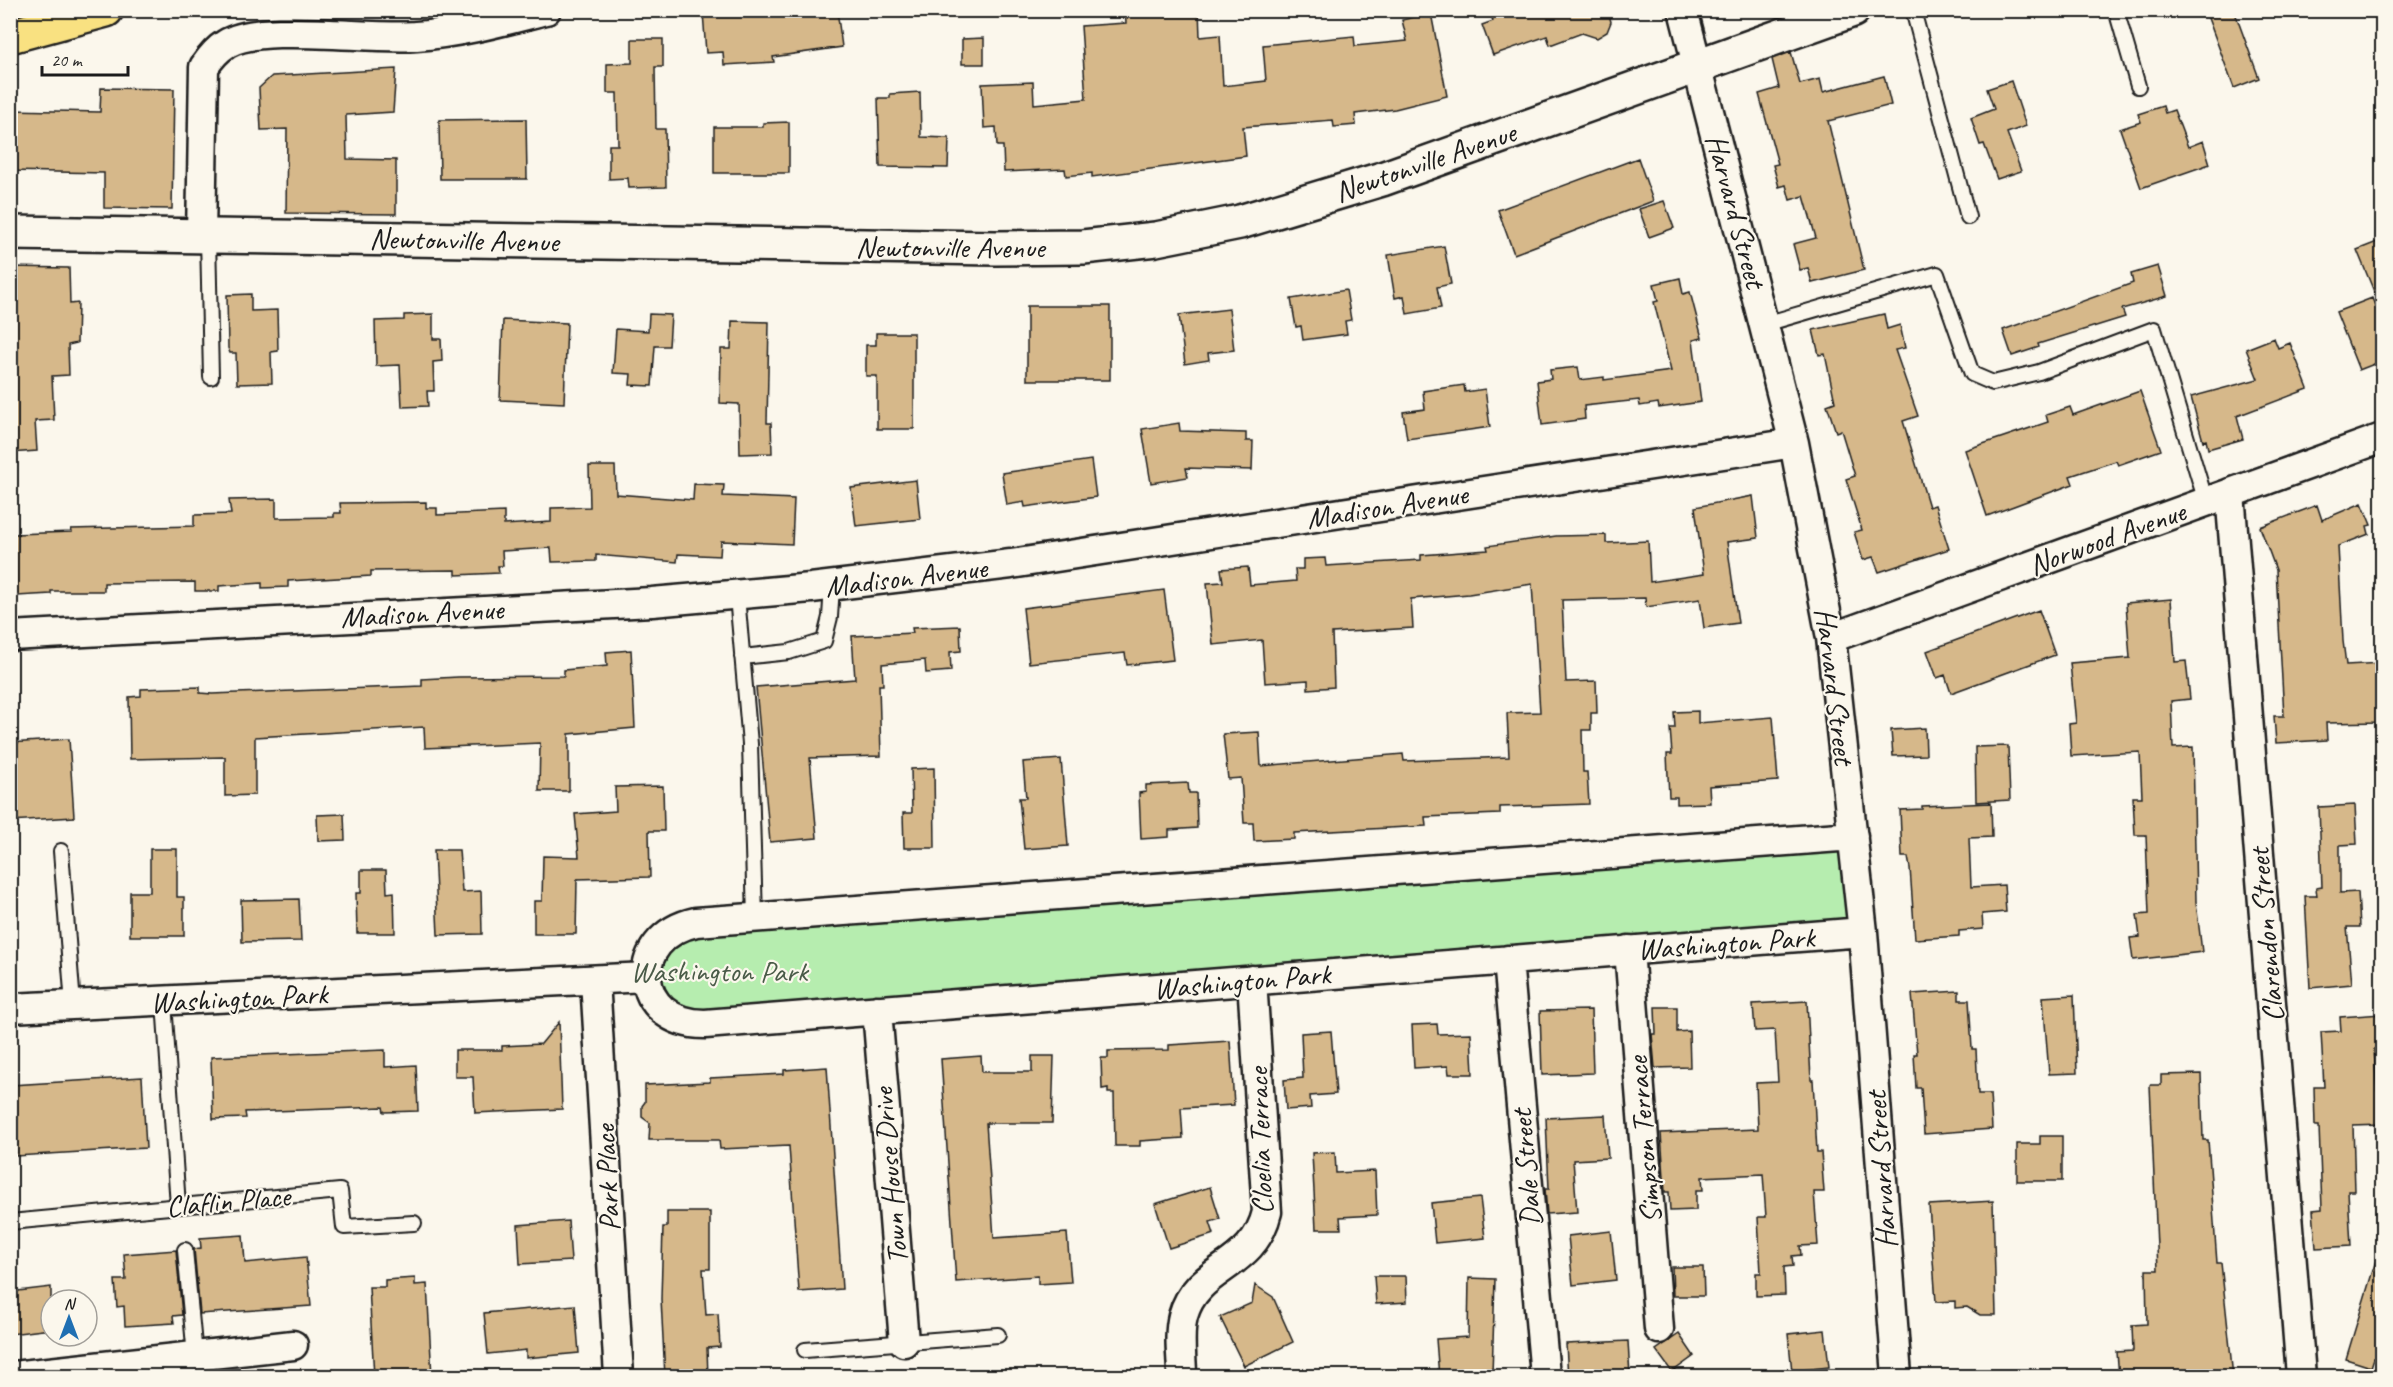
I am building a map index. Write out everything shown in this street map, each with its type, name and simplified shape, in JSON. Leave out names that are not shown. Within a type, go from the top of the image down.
[{"type":"highway","points":[[10,36],[106,10]]},
{"type":"main road","name":"Newtonville Avenue","points":[[10,233],[995,248],[1083,247],[1145,241],[1240,222],[1382,179],[1852,10]]},
{"type":"street","points":[[205,236],[204,67],[213,53],[227,43],[244,36],[270,33],[416,36],[471,28],[546,10]]},
{"type":"street","name":"Harvard Street","points":[[1683,10],[1794,443],[1831,638],[1863,932],[1897,1377]]},
{"type":"street","name":"Norwood Avenue","points":[[1831,638],[2382,438]]},
{"type":"street","name":"Madison Avenue","points":[[10,636],[736,596],[832,586],[1011,564],[1794,443]]},
{"type":"street","name":"Clarendon Street","points":[[2218,497],[2301,1377]]},
{"type":"street","points":[[647,977],[651,952],[663,935],[678,926],[755,918],[1853,836]]},
{"type":"street","name":"Washington Park","points":[[10,1008],[647,977],[648,987],[656,1003],[669,1016],[687,1024],[1863,932]]},
{"type":"street","name":"Simpson Terrace","points":[[1629,950],[1659,1329]]},
{"type":"street","name":"Dale Street","points":[[1508,960],[1545,1377]]},
{"type":"street","name":"Park Place","points":[[595,980],[619,1377]]},
{"type":"street","name":"Cloelia Terrace","points":[[1182,1377],[1183,1317],[1190,1298],[1202,1285],[1253,1244],[1263,1230],[1267,1212],[1252,980]]},
{"type":"street","name":"Town House Drive","points":[[877,1010],[904,1342]]},
{"type":"street","points":[[13,1377],[293,1345]]},
{"type":"lane","points":[[1913,10],[1968,217]]},
{"type":"lane","points":[[2116,10],[2138,86]]},
{"type":"lane","points":[[205,236],[210,377]]},
{"type":"lane","points":[[1765,324],[1937,274],[1972,374],[1993,382],[2039,372],[2154,329],[2218,497]]},
{"type":"lane","points":[[742,657],[789,652],[824,641],[830,617],[832,586]]},
{"type":"lane","points":[[736,596],[750,744],[755,918]]},
{"type":"lane","points":[[61,851],[73,1005]]},
{"type":"lane","points":[[164,1002],[178,1206]]},
{"type":"lane","name":"Claflin Place","points":[[10,1222],[340,1191],[344,1227],[414,1223]]},
{"type":"lane","points":[[185,1250],[195,1356]]},
{"type":"lane","points":[[806,1350],[998,1335]]},
{"type":"green space","name":"Washington Park","points":[[1853,836],[1863,932],[669,1016],[651,952],[663,935]]},
{"type":"building","points":[[837,10],[842,47],[773,57],[774,62],[724,65],[723,52],[706,53],[703,12]]},
{"type":"building","points":[[1125,10],[1199,10],[1200,37],[1220,35],[1223,86],[1266,81],[1263,45],[1354,36],[1355,46],[1407,41],[1402,20],[1431,13],[1447,96],[1395,109],[1355,114],[1356,125],[1334,127],[1333,120],[1243,127],[1246,156],[1092,177],[1092,173],[1066,176],[1065,169],[1004,172],[1003,146],[997,146],[996,127],[984,128],[982,84],[1033,82],[1034,104],[1086,99],[1081,26],[1126,23]]},
{"type":"building","points":[[1489,10],[1608,10],[1611,22],[1607,32],[1597,38],[1582,33],[1550,45],[1547,36],[1493,55],[1482,25],[1493,21]]},
{"type":"building","points":[[2205,10],[2234,10],[2259,78],[2234,88]]},
{"type":"building","points":[[984,38],[984,64],[962,64],[962,39]]},
{"type":"building","points":[[632,39],[663,39],[663,67],[655,67],[656,129],[665,129],[666,187],[629,188],[628,178],[609,179],[609,145],[618,145],[617,93],[607,93],[607,64],[632,63]]},
{"type":"building","points":[[1791,52],[1800,84],[1820,79],[1823,92],[1884,76],[1891,105],[1828,121],[1864,270],[1812,283],[1808,268],[1800,270],[1793,244],[1816,238],[1804,196],[1790,200],[1786,185],[1779,187],[1773,165],[1778,164],[1759,94],[1779,88],[1772,59]]},
{"type":"building","points":[[396,69],[393,112],[346,115],[347,159],[396,160],[396,214],[286,213],[287,129],[261,130],[259,88],[272,76]]},
{"type":"building","points":[[2011,81],[2026,126],[2007,133],[2021,171],[1997,179],[1984,144],[1980,145],[1971,118],[1994,109],[1987,89]]},
{"type":"building","points":[[101,88],[174,89],[172,209],[104,208],[104,173],[10,171],[10,110],[100,112]]},
{"type":"building","points":[[920,92],[921,137],[949,138],[948,168],[880,167],[878,98],[890,98],[890,94]]},
{"type":"building","points":[[2163,106],[2165,113],[2174,110],[2188,147],[2203,141],[2210,164],[2141,188],[2120,129],[2141,122],[2138,114]]},
{"type":"building","points":[[526,119],[527,179],[440,179],[439,120]]},
{"type":"building","points":[[789,122],[789,173],[714,173],[714,127],[763,127],[763,123]]},
{"type":"building","points":[[1638,158],[1653,201],[1514,254],[1498,210]]},
{"type":"building","points":[[1664,201],[1674,228],[1649,237],[1639,209]]},
{"type":"building","points":[[2382,240],[2382,311],[2357,250]]},
{"type":"building","points":[[1444,246],[1451,284],[1437,287],[1441,308],[1407,314],[1404,296],[1395,298],[1388,255]]},
{"type":"building","points":[[2158,266],[2167,296],[2122,309],[2125,317],[2038,344],[2039,347],[2012,356],[2003,330],[2133,283],[2131,274]]},
{"type":"building","points":[[10,267],[69,268],[70,304],[78,303],[77,343],[68,345],[69,375],[52,376],[54,420],[35,421],[37,451],[10,453]]},
{"type":"building","points":[[1680,278],[1683,294],[1690,292],[1702,338],[1693,340],[1701,402],[1659,408],[1658,403],[1640,406],[1639,400],[1584,406],[1585,419],[1542,425],[1537,381],[1551,379],[1550,370],[1578,367],[1580,380],[1604,377],[1604,380],[1671,371],[1654,302],[1658,301],[1654,284]]},
{"type":"building","points":[[1346,290],[1351,320],[1345,321],[1347,334],[1303,340],[1301,326],[1296,327],[1291,299]]},
{"type":"building","points":[[251,294],[251,311],[277,310],[278,351],[271,352],[272,383],[237,384],[236,353],[230,353],[228,348],[227,295]]},
{"type":"building","points":[[2372,298],[2382,324],[2382,361],[2359,370],[2336,312]]},
{"type":"building","points":[[1027,306],[1110,306],[1110,380],[1027,380]]},
{"type":"building","points":[[1229,309],[1234,350],[1208,353],[1209,360],[1185,364],[1179,315]]},
{"type":"building","points":[[433,314],[433,339],[441,339],[442,361],[433,362],[434,391],[427,391],[428,406],[402,407],[400,365],[376,366],[375,321],[404,320],[404,315]]},
{"type":"building","points":[[649,314],[671,315],[669,346],[655,346],[652,386],[630,385],[631,374],[613,373],[616,329],[648,331]]},
{"type":"building","points":[[1884,314],[1887,329],[1900,325],[1905,348],[1895,350],[1918,416],[1903,421],[1929,507],[1935,505],[1949,549],[1879,572],[1873,557],[1863,560],[1854,532],[1862,530],[1846,479],[1855,476],[1841,430],[1836,432],[1827,405],[1835,402],[1825,354],[1819,355],[1813,330]]},
{"type":"building","points":[[503,320],[567,323],[564,403],[500,400]]},
{"type":"building","points":[[732,321],[769,322],[767,423],[771,423],[772,453],[740,454],[739,404],[720,403],[721,349],[731,349]]},
{"type":"building","points":[[876,333],[914,333],[914,429],[877,429],[877,376],[866,376],[866,345],[876,345]]},
{"type":"building","points":[[2274,338],[2278,348],[2290,343],[2308,389],[2237,416],[2243,439],[2208,449],[2206,440],[2203,441],[2191,397],[2258,379],[2246,349]]},
{"type":"building","points":[[1464,385],[1465,392],[1485,389],[1490,427],[1407,439],[1403,412],[1425,409],[1423,391]]},
{"type":"building","points":[[2140,391],[2161,450],[2118,465],[2116,461],[2070,476],[2073,484],[1987,516],[1965,450],[2048,422],[2046,415],[2070,407],[2073,415]]},
{"type":"building","points":[[1179,423],[1180,431],[1246,433],[1246,441],[1253,441],[1252,470],[1186,468],[1188,477],[1151,483],[1142,429]]},
{"type":"building","points":[[1091,460],[1096,497],[1025,507],[1024,502],[1007,505],[1002,473]]},
{"type":"building","points":[[589,466],[615,466],[616,494],[693,500],[694,484],[724,485],[723,496],[794,499],[792,544],[721,541],[720,556],[678,554],[677,562],[596,555],[596,561],[552,562],[551,548],[502,551],[503,566],[498,566],[499,573],[456,575],[456,570],[371,571],[371,576],[288,581],[288,587],[262,588],[262,583],[219,586],[219,591],[195,591],[195,582],[104,583],[104,591],[51,591],[51,594],[17,596],[14,534],[72,532],[71,529],[194,526],[194,515],[231,514],[229,500],[276,499],[276,518],[334,517],[334,513],[341,513],[340,503],[426,502],[426,508],[437,508],[437,515],[504,512],[504,525],[551,522],[551,508],[590,507]]},
{"type":"building","points":[[916,480],[920,519],[856,526],[851,488]]},
{"type":"building","points":[[1753,496],[1758,538],[1727,542],[1738,623],[1704,628],[1700,599],[1646,607],[1645,598],[1562,600],[1566,682],[1596,681],[1597,713],[1591,713],[1591,730],[1582,730],[1583,772],[1587,772],[1589,804],[1500,807],[1500,814],[1425,817],[1426,826],[1294,833],[1294,839],[1254,841],[1253,823],[1244,823],[1241,778],[1228,779],[1223,734],[1259,732],[1261,766],[1403,754],[1404,761],[1509,757],[1507,713],[1540,712],[1532,584],[1469,594],[1411,599],[1413,628],[1332,633],[1334,687],[1308,689],[1308,680],[1265,683],[1262,640],[1213,645],[1207,583],[1223,582],[1221,569],[1248,567],[1250,585],[1296,581],[1295,569],[1303,569],[1303,559],[1325,558],[1326,566],[1421,560],[1421,555],[1488,550],[1487,546],[1556,536],[1606,535],[1606,543],[1648,541],[1650,582],[1704,574],[1695,507]]},
{"type":"building","points":[[2362,503],[2371,525],[2367,526],[2369,534],[2338,546],[2343,641],[2346,665],[2382,663],[2382,722],[2326,723],[2327,740],[2276,743],[2274,716],[2284,716],[2276,570],[2260,527],[2317,505],[2322,520]]},
{"type":"building","points":[[1164,590],[1173,660],[1127,665],[1125,653],[1029,663],[1023,608]]},
{"type":"building","points":[[2171,599],[2175,662],[2186,661],[2190,699],[2171,701],[2173,748],[2193,747],[2196,902],[2202,952],[2133,960],[2130,938],[2140,937],[2137,915],[2149,914],[2146,835],[2135,835],[2133,797],[2142,797],[2140,752],[2071,756],[2069,724],[2076,723],[2070,663],[2130,658],[2126,603]]},
{"type":"building","points":[[2039,610],[2055,655],[1951,693],[1945,675],[1937,678],[1927,651]]},
{"type":"building","points":[[960,626],[961,651],[950,652],[951,671],[926,673],[925,660],[882,664],[883,685],[879,685],[881,756],[810,758],[817,838],[770,842],[756,687],[855,679],[852,636],[913,633],[912,628]]},
{"type":"building","points":[[631,650],[635,728],[569,734],[569,791],[539,791],[540,743],[425,748],[424,727],[255,737],[255,795],[225,796],[225,757],[130,759],[129,697],[141,696],[141,689],[200,687],[200,693],[212,694],[422,686],[422,679],[458,677],[564,676],[564,670],[607,666],[606,652]]},
{"type":"building","points":[[1698,711],[1698,723],[1773,717],[1778,781],[1709,786],[1710,803],[1677,804],[1677,797],[1669,797],[1667,754],[1672,754],[1670,728],[1675,728],[1674,712]]},
{"type":"building","points":[[1925,728],[1926,755],[1893,756],[1891,730]]},
{"type":"building","points":[[69,739],[74,817],[10,821],[10,743]]},
{"type":"building","points":[[2008,746],[2010,800],[1976,802],[1975,747]]},
{"type":"building","points":[[1061,759],[1068,846],[1024,849],[1019,798],[1026,798],[1023,762]]},
{"type":"building","points":[[934,768],[935,848],[904,848],[903,813],[912,813],[911,769]]},
{"type":"building","points":[[1188,783],[1189,793],[1196,793],[1197,828],[1169,830],[1169,837],[1141,839],[1139,793],[1146,792],[1146,785]]},
{"type":"building","points":[[663,786],[664,831],[649,831],[650,877],[577,879],[576,934],[534,934],[534,901],[542,901],[543,856],[579,857],[575,814],[616,811],[615,787]]},
{"type":"building","points":[[1991,803],[1992,837],[1969,838],[1971,887],[2004,885],[2006,912],[1982,914],[1983,929],[1959,931],[1959,936],[1915,939],[1910,868],[1908,857],[1902,857],[1900,810],[1922,809],[1922,806]]},
{"type":"building","points":[[2355,805],[2357,844],[2340,845],[2340,893],[2358,892],[2360,927],[2347,927],[2352,984],[2310,988],[2305,896],[2317,896],[2316,888],[2322,887],[2319,807]]},
{"type":"building","points":[[344,814],[345,840],[318,841],[317,815]]},
{"type":"building","points":[[150,849],[177,849],[177,897],[184,897],[184,936],[130,936],[130,892],[150,892]]},
{"type":"building","points":[[434,850],[459,850],[462,892],[481,891],[482,934],[438,935]]},
{"type":"building","points":[[361,870],[386,870],[387,893],[394,892],[395,933],[357,933],[356,893],[361,893]]},
{"type":"building","points":[[299,899],[301,941],[242,942],[241,900]]},
{"type":"building","points":[[1959,991],[1959,1000],[1969,1000],[1972,1049],[1976,1049],[1978,1094],[1990,1094],[1992,1129],[1924,1134],[1921,1088],[1916,1088],[1914,1054],[1917,1054],[1912,994]]},
{"type":"building","points":[[2074,995],[2077,1073],[2049,1074],[2043,997]]},
{"type":"building","points":[[1807,1001],[1817,1152],[1821,1152],[1824,1192],[1814,1192],[1818,1245],[1800,1246],[1801,1255],[1792,1256],[1793,1266],[1784,1267],[1785,1295],[1756,1296],[1756,1273],[1761,1273],[1758,1217],[1766,1217],[1763,1174],[1702,1177],[1703,1190],[1696,1190],[1696,1210],[1670,1211],[1669,1192],[1665,1192],[1661,1133],[1758,1129],[1756,1083],[1778,1082],[1775,1030],[1755,1031],[1753,1004]]},
{"type":"building","points":[[1655,1007],[1677,1007],[1677,1032],[1689,1031],[1690,1067],[1655,1068],[1652,1034],[1656,1034]]},
{"type":"building","points":[[1591,1010],[1593,1073],[1542,1075],[1540,1011]]},
{"type":"building","points":[[2382,1014],[2382,1048],[2374,1049],[2377,1091],[2382,1091],[2382,1124],[2353,1125],[2355,1191],[2348,1191],[2351,1246],[2316,1248],[2313,1210],[2322,1209],[2319,1126],[2315,1126],[2314,1087],[2324,1087],[2321,1032],[2341,1031],[2340,1017]]},
{"type":"building","points":[[559,1022],[562,1109],[475,1113],[473,1077],[455,1077],[455,1050],[502,1050],[502,1046],[541,1044]]},
{"type":"building","points":[[1437,1024],[1438,1034],[1471,1033],[1473,1074],[1449,1074],[1448,1066],[1414,1068],[1412,1025]]},
{"type":"building","points":[[1331,1031],[1336,1094],[1310,1096],[1311,1108],[1286,1110],[1284,1080],[1303,1078],[1301,1033]]},
{"type":"building","points":[[1230,1041],[1234,1105],[1181,1108],[1183,1138],[1140,1141],[1140,1146],[1115,1146],[1114,1093],[1108,1093],[1108,1088],[1102,1089],[1101,1058],[1108,1058],[1108,1051],[1169,1050],[1169,1045]]},
{"type":"building","points":[[385,1050],[385,1067],[416,1065],[418,1111],[384,1112],[383,1107],[245,1112],[246,1118],[213,1119],[211,1057]]},
{"type":"building","points":[[981,1056],[982,1072],[1032,1072],[1032,1056],[1054,1056],[1052,1123],[986,1123],[994,1238],[1067,1233],[1071,1282],[1038,1284],[1038,1276],[956,1282],[941,1059]]},
{"type":"building","points":[[827,1067],[842,1289],[799,1292],[789,1146],[720,1149],[719,1140],[649,1140],[650,1123],[642,1117],[642,1106],[645,1102],[645,1085],[710,1082],[710,1078],[784,1074],[784,1070]]},
{"type":"building","points":[[2201,1074],[2203,1140],[2208,1140],[2217,1263],[2221,1263],[2233,1377],[2119,1377],[2117,1352],[2133,1351],[2132,1325],[2147,1324],[2146,1270],[2158,1270],[2150,1085],[2161,1085],[2161,1075]]},
{"type":"building","points":[[142,1077],[146,1148],[16,1156],[11,1085]]},
{"type":"building","points":[[1605,1115],[1608,1158],[1573,1160],[1577,1212],[1547,1214],[1545,1189],[1549,1189],[1546,1118]]},
{"type":"building","points":[[2040,1136],[2062,1136],[2062,1181],[2017,1181],[2017,1144],[2040,1144]]},
{"type":"building","points":[[1335,1152],[1336,1173],[1375,1171],[1377,1215],[1340,1217],[1341,1229],[1316,1229],[1312,1153]]},
{"type":"building","points":[[1210,1187],[1220,1219],[1210,1222],[1214,1234],[1169,1248],[1155,1204]]},
{"type":"building","points":[[1480,1198],[1485,1238],[1435,1243],[1431,1203]]},
{"type":"building","points":[[1993,1201],[1996,1315],[1980,1315],[1967,1307],[1955,1308],[1955,1301],[1936,1302],[1929,1205]]},
{"type":"building","points":[[667,1212],[710,1212],[710,1269],[703,1269],[706,1315],[718,1314],[720,1347],[707,1348],[708,1377],[665,1377],[661,1299],[663,1227],[667,1227]]},
{"type":"building","points":[[568,1221],[571,1261],[520,1264],[518,1225]]},
{"type":"building","points":[[1611,1231],[1616,1280],[1573,1285],[1568,1236]]},
{"type":"building","points":[[243,1235],[245,1263],[306,1257],[311,1306],[200,1314],[194,1249],[201,1248],[200,1238]]},
{"type":"building","points":[[176,1250],[182,1315],[173,1316],[174,1323],[125,1326],[124,1306],[117,1307],[115,1280],[126,1280],[124,1254]]},
{"type":"building","points":[[2377,1257],[2382,1258],[2382,1360],[2374,1358],[2371,1367],[2346,1359]]},
{"type":"building","points":[[1672,1267],[1703,1267],[1704,1296],[1673,1296]]},
{"type":"building","points":[[1374,1276],[1406,1276],[1407,1302],[1376,1304]]},
{"type":"building","points":[[415,1278],[415,1285],[427,1284],[432,1377],[374,1377],[369,1287],[385,1287],[385,1280]]},
{"type":"building","points":[[1469,1278],[1495,1279],[1492,1374],[1439,1377],[1436,1339],[1468,1337]]},
{"type":"building","points":[[1255,1285],[1273,1297],[1293,1342],[1244,1366],[1220,1317],[1252,1303]]},
{"type":"building","points":[[39,1288],[39,1330],[10,1334],[10,1292]]},
{"type":"building","points":[[575,1305],[579,1353],[526,1358],[526,1350],[488,1354],[484,1313]]},
{"type":"building","points":[[1825,1330],[1829,1367],[1792,1371],[1788,1334]]},
{"type":"building","points":[[1679,1334],[1694,1356],[1672,1372],[1656,1350]]},
{"type":"building","points":[[1628,1341],[1630,1377],[1568,1377],[1566,1344]]}]
